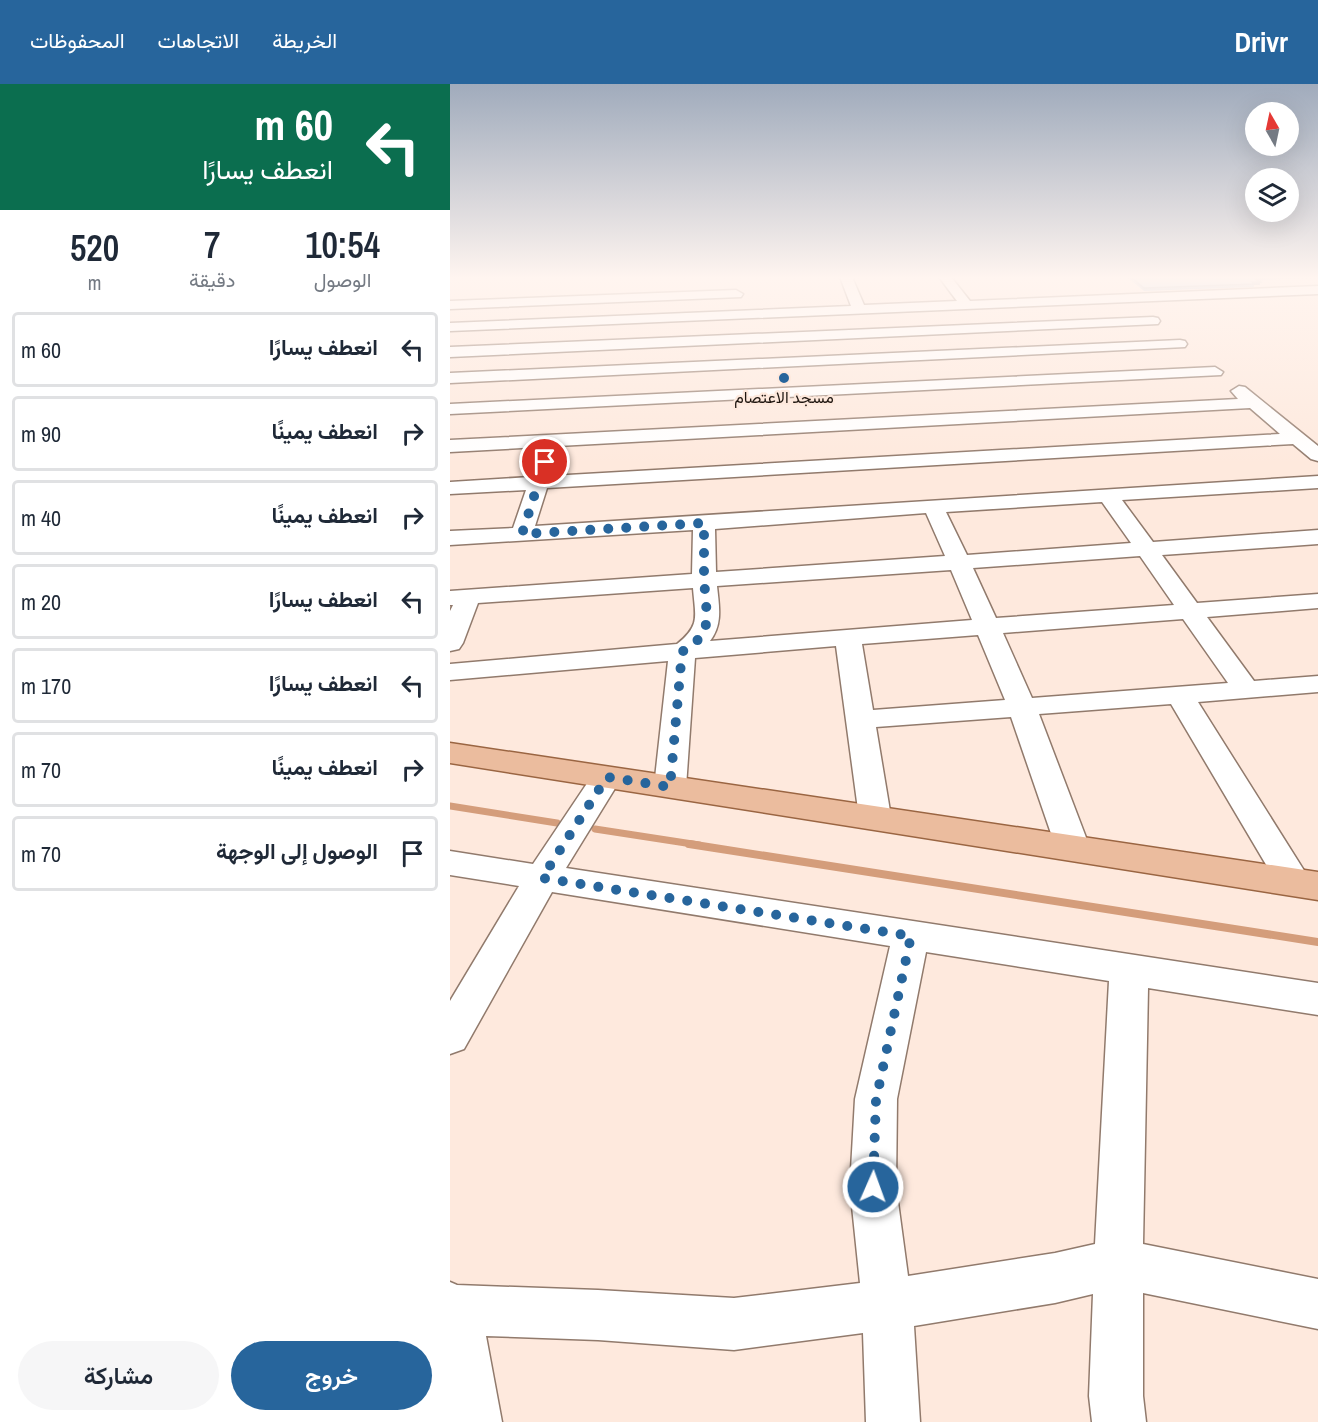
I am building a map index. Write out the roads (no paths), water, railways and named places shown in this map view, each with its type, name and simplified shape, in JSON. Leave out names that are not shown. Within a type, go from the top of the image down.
[{"type":"main road","points":[[450,753],[1305,884]]},
{"type":"street","points":[[577,372],[585,339]]},
{"type":"street","points":[[450,352],[730,339]]},
{"type":"street","points":[[808,339],[812,362]]},
{"type":"street","points":[[928,339],[938,356]]},
{"type":"street","points":[[1057,339],[1066,349]]},
{"type":"street","points":[[1175,339],[1318,455]]},
{"type":"street","points":[[452,381],[577,372],[1066,349],[1189,351]]},
{"type":"street","points":[[1005,352],[1047,413]]},
{"type":"street","points":[[877,358],[904,420]]},
{"type":"street","points":[[706,414],[707,366]]},
{"type":"street","points":[[450,446],[552,440],[706,414],[890,387],[1215,372]]},
{"type":"street","points":[[450,410],[706,414],[830,424],[1253,403]]},
{"type":"street","points":[[1110,410],[1186,490]]},
{"type":"street","points":[[976,416],[1018,486]]},
{"type":"street","points":[[830,424],[855,511]]},
{"type":"street","points":[[450,488],[1298,438]]},
{"type":"street","points":[[522,534],[552,440]]},
{"type":"street","points":[[450,538],[704,523],[933,506],[1018,486],[1107,495],[1318,482]]},
{"type":"street","points":[[1107,495],[1246,689]]},
{"type":"street","points":[[933,506],[1022,708],[1060,820],[1073,848]]},
{"type":"street","points":[[670,787],[682,652],[699,639],[705,631],[707,616],[704,579],[704,523]]},
{"type":"street","points":[[450,643],[459,597],[1318,537]]},
{"type":"street","points":[[450,672],[848,637],[1318,601]]},
{"type":"street","points":[[848,637],[875,817]]},
{"type":"street","points":[[860,720],[1318,684]]},
{"type":"street","points":[[1180,695],[1305,884]]},
{"type":"street","points":[[450,1038],[542,878],[607,777]]},
{"type":"street","points":[[450,863],[1318,999]]},
{"type":"street","points":[[893,1422],[887,1305],[873,1187],[876,1100],[911,936]]},
{"type":"street","points":[[1119,1422],[1116,1396],[1118,1263],[1129,970]]},
{"type":"street","points":[[475,1422],[453,1309],[734,1324],[887,1305],[1054,1278],[1118,1263],[1318,1304]]},
{"type":"waterway","points":[[450,806],[557,823]]},
{"type":"waterway","points":[[595,829],[699,845]]},
{"type":"waterway","points":[[689,844],[1318,942]]},
{"type":"place","name":"مسجد الاعتصام","points":[[784,378]]}]
